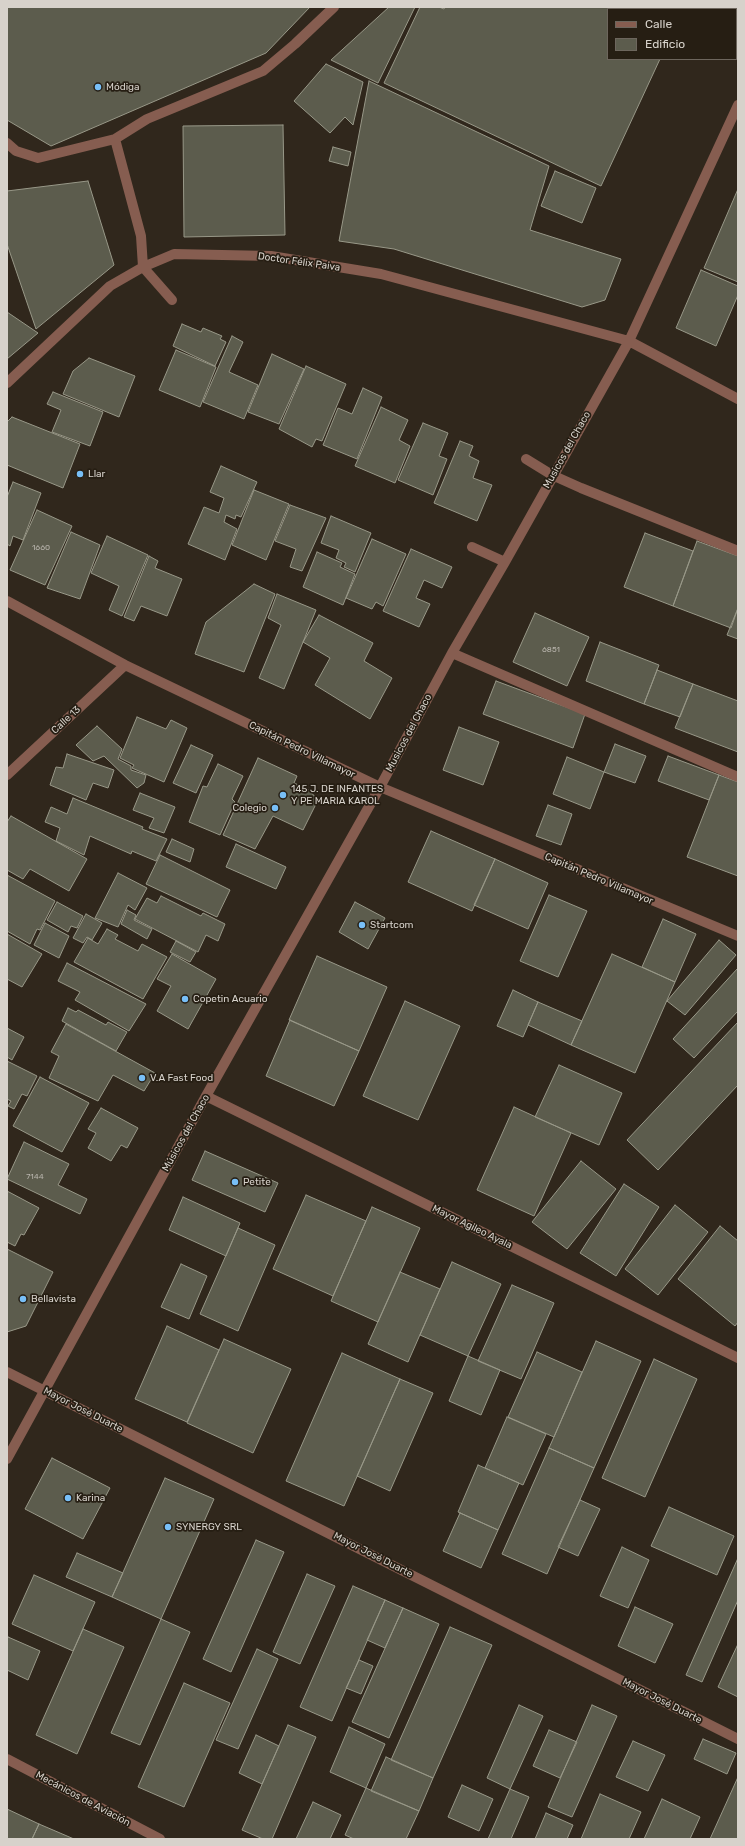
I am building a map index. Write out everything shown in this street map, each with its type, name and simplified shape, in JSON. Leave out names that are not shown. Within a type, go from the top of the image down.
[{"type":"street","points":[[7,143],[16,151],[38,158],[115,139],[147,119],[263,71],[295,44],[334,7]]},
{"type":"street","name":"Musicos del Chaco","points":[[380,787],[452,653],[629,341],[738,105]]},
{"type":"street","points":[[115,139],[141,236],[143,267],[172,300]]},
{"type":"street","name":"Doctor Félix Paiva","points":[[7,383],[110,286],[143,267],[174,254],[271,256],[381,274],[629,341],[738,399]]},
{"type":"street","points":[[526,459],[552,475],[738,551]]},
{"type":"street","points":[[472,547],[505,562]]},
{"type":"street","name":"Capitán Pedro Villamayor","points":[[7,601],[125,665],[380,787],[738,936]]},
{"type":"street","points":[[452,653],[738,777]]},
{"type":"street","name":"Calle 13","points":[[7,775],[125,665]]},
{"type":"street","name":"Músicos del Chaco","points":[[7,1459],[46,1391],[206,1096],[380,787]]},
{"type":"street","name":"Mayor Agileo Ayala","points":[[206,1096],[738,1358]]},
{"type":"street","name":"Mayor José Duarte","points":[[7,1372],[738,1739]]},
{"type":"street","name":"Mecánicos de Aviación","points":[[7,1759],[160,1839]]},
{"type":"building","name":"Módiga","points":[[7,7],[310,7],[266,53],[51,146],[7,120]]},
{"type":"building","points":[[389,7],[415,7],[378,83],[331,60]]},
{"type":"building","points":[[420,7],[439,7],[444,9],[445,7],[657,7],[607,8],[607,60],[660,60],[601,186],[384,83]]},
{"type":"building","points":[[326,64],[363,82],[353,125],[345,117],[330,133],[294,101]]},
{"type":"building","points":[[369,81],[549,166],[530,230],[621,259],[605,300],[582,307],[394,249],[339,241]]},
{"type":"building","points":[[283,125],[285,235],[184,237],[183,126]]},
{"type":"building","points":[[333,147],[351,152],[348,166],[329,161]]},
{"type":"building","points":[[555,171],[596,188],[582,223],[541,206]]},
{"type":"building","points":[[88,181],[114,265],[36,329],[7,244],[7,191]]},
{"type":"building","points":[[738,189],[738,282],[704,268]]},
{"type":"building","points":[[701,270],[738,286],[738,295],[716,346],[676,328]]},
{"type":"building","points":[[7,312],[38,333],[7,359]]},
{"type":"building","points":[[182,324],[201,332],[203,328],[222,336],[220,339],[226,342],[215,366],[173,346]]},
{"type":"building","points":[[232,336],[243,342],[229,372],[258,385],[244,419],[203,402]]},
{"type":"building","points":[[176,350],[216,367],[200,407],[159,390]]},
{"type":"building","points":[[272,354],[304,369],[279,424],[248,412]]},
{"type":"building","points":[[89,358],[135,376],[119,417],[63,394],[73,371]]},
{"type":"building","points":[[306,366],[346,384],[322,441],[316,439],[312,447],[279,429]]},
{"type":"building","points":[[363,388],[382,397],[357,459],[323,445],[338,408],[352,414]]},
{"type":"building","points":[[53,392],[103,412],[90,446],[52,432],[61,410],[47,404]]},
{"type":"building","points":[[381,407],[408,420],[399,440],[410,446],[395,483],[355,466]]},
{"type":"building","points":[[12,417],[80,444],[63,488],[7,465],[7,422]]},
{"type":"building","points":[[423,423],[448,433],[439,456],[447,459],[433,495],[398,480]]},
{"type":"building","points":[[460,441],[473,446],[469,456],[479,461],[473,478],[492,485],[477,521],[434,503]]},
{"type":"building","points":[[221,466],[257,482],[241,517],[236,515],[235,519],[226,515],[224,522],[237,529],[225,560],[188,544],[204,507],[219,513],[224,498],[210,492]]},
{"type":"building","points":[[13,482],[41,493],[23,540],[13,536],[10,546],[7,544],[7,497]]},
{"type":"building","points":[[254,490],[289,504],[266,560],[232,545]]},
{"type":"building","points":[[290,505],[326,518],[302,571],[290,567],[296,549],[275,541]]},
{"type":"building","points":[[37,510],[72,526],[45,585],[10,570]]},
{"type":"building","points":[[331,516],[371,533],[355,572],[344,567],[346,563],[336,558],[339,550],[321,543]]},
{"type":"building","points":[[71,532],[100,545],[80,599],[47,588]]},
{"type":"building","points":[[645,533],[693,551],[673,606],[624,587]]},
{"type":"building","points":[[107,536],[148,555],[122,616],[109,610],[119,586],[91,573]]},
{"type":"building","points":[[372,539],[406,554],[383,606],[376,602],[372,609],[346,598]]},
{"type":"building","points":[[697,541],[738,556],[738,608],[731,628],[673,606]]},
{"type":"building","points":[[411,549],[452,567],[442,588],[424,580],[416,598],[430,604],[419,627],[383,611]]},
{"type":"building","points":[[317,552],[342,563],[340,567],[355,574],[343,605],[303,587]]},
{"type":"building","points":[[149,556],[158,561],[155,568],[182,579],[167,616],[141,606],[134,621],[124,617]]},
{"type":"building","points":[[254,584],[275,594],[244,672],[195,654],[206,622]]},
{"type":"building","points":[[277,594],[316,610],[284,689],[259,678],[281,625],[268,618]]},
{"type":"building","points":[[738,608],[738,639],[727,635]]},
{"type":"building","points":[[535,613],[589,637],[567,686],[513,662]]},
{"type":"building","points":[[319,615],[373,643],[364,661],[392,678],[370,719],[315,685],[330,658],[303,642]]},
{"type":"building","points":[[600,642],[659,665],[644,704],[586,681]]},
{"type":"building","points":[[657,670],[693,684],[680,717],[644,704]]},
{"type":"building","points":[[496,681],[585,714],[573,748],[483,714]]},
{"type":"building","points":[[693,684],[738,701],[738,752],[675,728]]},
{"type":"building","points":[[137,717],[166,729],[171,720],[187,728],[164,782],[132,768],[134,765],[120,758]]},
{"type":"building","points":[[97,726],[122,749],[118,759],[131,766],[131,770],[146,775],[144,783],[137,788],[104,756],[93,761],[76,745]]},
{"type":"building","points":[[459,727],[499,742],[483,785],[443,770]]},
{"type":"building","points":[[615,744],[646,756],[635,783],[604,772]]},
{"type":"building","points":[[191,745],[213,755],[196,793],[173,783]]},
{"type":"building","points":[[67,754],[114,770],[108,788],[93,783],[86,800],[50,785],[56,767],[63,768]]},
{"type":"building","points":[[668,756],[719,775],[709,800],[658,781]]},
{"type":"building","points":[[567,757],[604,772],[590,809],[553,794]]},
{"type":"building","name":"Colegio","points":[[258,758],[297,776],[294,783],[308,789],[318,800],[303,830],[273,816],[255,849],[223,835]]},
{"type":"building","points":[[218,764],[243,776],[232,799],[235,802],[220,835],[189,822],[203,786],[207,787]]},
{"type":"building","points":[[719,775],[738,782],[738,876],[687,857]]},
{"type":"building","points":[[140,793],[175,807],[164,833],[149,828],[154,818],[133,810]]},
{"type":"building","points":[[73,798],[143,827],[142,829],[167,839],[156,861],[132,851],[131,854],[90,836],[84,855],[56,841],[60,828],[45,822],[51,807],[67,814]]},
{"type":"building","points":[[548,805],[572,814],[561,845],[536,836]]},
{"type":"building","points":[[11,816],[87,859],[69,891],[30,869],[23,879],[7,870],[7,822]]},
{"type":"building","points":[[431,831],[495,859],[472,911],[408,882]]},
{"type":"building","points":[[172,839],[194,849],[190,862],[166,852]]},
{"type":"building","points":[[236,844],[286,867],[276,889],[226,867]]},
{"type":"building","points":[[160,855],[230,890],[217,917],[146,884]]},
{"type":"building","points":[[495,859],[548,883],[528,929],[474,905]]},
{"type":"building","points":[[118,873],[147,888],[135,910],[128,905],[118,927],[95,918]]},
{"type":"building","points":[[7,875],[55,901],[40,930],[37,929],[30,944],[7,931]]},
{"type":"building","points":[[549,895],[587,911],[558,977],[520,961]]},
{"type":"building","points":[[161,896],[201,916],[203,913],[225,924],[218,941],[206,935],[198,952],[135,919],[147,898],[157,903]]},
{"type":"building","points":[[57,902],[83,916],[77,928],[71,926],[68,932],[47,920]]},
{"type":"building","name":"Startcom","points":[[355,902],[385,918],[368,949],[339,932]]},
{"type":"building","points":[[127,910],[136,915],[134,920],[152,929],[147,939],[121,924]]},
{"type":"building","points":[[86,914],[102,923],[92,940],[87,937],[83,943],[73,938]]},
{"type":"building","points":[[663,919],[696,934],[675,982],[642,967]]},
{"type":"building","points":[[45,923],[69,936],[59,958],[34,945]]},
{"type":"building","points":[[107,929],[118,935],[115,939],[138,951],[142,944],[167,957],[143,999],[74,962],[88,938],[98,944]]},
{"type":"building","points":[[7,934],[42,954],[22,987],[7,979]]},
{"type":"building","points":[[719,940],[736,955],[685,1015],[667,1001]]},
{"type":"building","points":[[176,941],[196,952],[190,962],[170,952]]},
{"type":"building","name":"Copetin Acuario","points":[[172,954],[216,979],[188,1029],[157,1011],[171,986],[157,979]]},
{"type":"building","points":[[612,954],[675,982],[635,1073],[571,1045]]},
{"type":"building","points":[[317,956],[387,987],[359,1051],[289,1020]]},
{"type":"building","points":[[67,963],[146,1004],[129,1031],[75,1000],[80,992],[58,981]]},
{"type":"building","points":[[738,968],[738,1011],[694,1058],[673,1039]]},
{"type":"building","points":[[513,990],[538,1002],[523,1037],[497,1026]]},
{"type":"building","points":[[405,1001],[460,1026],[418,1120],[363,1096]]},
{"type":"building","points":[[538,1002],[582,1021],[571,1045],[528,1025]]},
{"type":"building","points":[[68,1008],[76,1012],[78,1010],[106,1025],[108,1022],[127,1032],[116,1051],[62,1021]]},
{"type":"building","points":[[290,1020],[359,1051],[334,1106],[266,1076]]},
{"type":"building","points":[[738,1022],[738,1085],[658,1170],[627,1140]]},
{"type":"building","points":[[66,1024],[155,1073],[144,1091],[113,1075],[98,1101],[49,1078],[59,1056],[51,1052]]},
{"type":"building","points":[[7,1028],[24,1037],[12,1060],[7,1057]]},
{"type":"building","points":[[7,1061],[37,1076],[27,1096],[22,1094],[14,1109],[8,1106],[11,1101],[7,1099]]},
{"type":"building","points":[[559,1065],[622,1093],[599,1145],[535,1117]]},
{"type":"building","points":[[40,1077],[89,1103],[62,1152],[13,1126]]},
{"type":"building","points":[[514,1107],[571,1133],[534,1216],[477,1190]]},
{"type":"building","points":[[101,1108],[138,1128],[127,1148],[121,1145],[111,1161],[88,1148],[96,1133],[88,1129]]},
{"type":"building","points":[[24,1142],[69,1164],[58,1185],[87,1199],[80,1214],[7,1179]]},
{"type":"building","name":"Petite","points":[[205,1151],[278,1183],[265,1212],[192,1180]]},
{"type":"building","points":[[581,1161],[616,1189],[567,1249],[532,1222]]},
{"type":"building","points":[[624,1184],[659,1207],[616,1276],[580,1253]]},
{"type":"building","points":[[7,1191],[39,1208],[24,1235],[21,1234],[15,1246],[7,1242]]},
{"type":"building","points":[[306,1195],[366,1221],[333,1296],[273,1269]]},
{"type":"building","points":[[183,1197],[240,1223],[226,1256],[169,1230]]},
{"type":"building","points":[[675,1205],[708,1232],[658,1295],[625,1269]]},
{"type":"building","points":[[372,1207],[420,1228],[378,1322],[331,1301]]},
{"type":"building","points":[[720,1226],[738,1241],[738,1322],[735,1326],[678,1279]]},
{"type":"building","points":[[238,1228],[275,1245],[238,1331],[200,1314]]},
{"type":"building","name":"Bellavista","points":[[7,1249],[53,1272],[26,1326],[7,1332]]},
{"type":"building","points":[[452,1262],[501,1284],[468,1356],[420,1335]]},
{"type":"building","points":[[181,1264],[207,1276],[189,1319],[161,1307]]},
{"type":"building","points":[[400,1272],[440,1289],[408,1362],[368,1344]]},
{"type":"building","points":[[512,1285],[554,1303],[521,1379],[478,1361]]},
{"type":"building","points":[[167,1326],[219,1350],[187,1422],[135,1399]]},
{"type":"building","points":[[224,1339],[291,1369],[253,1453],[187,1423]]},
{"type":"building","points":[[596,1341],[641,1361],[594,1468],[549,1448]]},
{"type":"building","points":[[537,1352],[582,1372],[554,1437],[508,1417]]},
{"type":"building","points":[[342,1353],[400,1379],[344,1506],[286,1481]]},
{"type":"building","points":[[468,1356],[500,1370],[481,1415],[449,1401]]},
{"type":"building","points":[[654,1359],[697,1379],[645,1497],[602,1478]]},
{"type":"building","points":[[400,1379],[433,1393],[390,1491],[357,1476]]},
{"type":"building","points":[[507,1417],[546,1434],[523,1485],[485,1468]]},
{"type":"building","points":[[549,1448],[594,1468],[547,1574],[502,1554]]},
{"type":"building","name":"Karina","points":[[52,1458],[110,1488],[83,1539],[25,1509]]},
{"type":"building","points":[[478,1465],[519,1483],[498,1530],[458,1512]]},
{"type":"building","points":[[165,1478],[214,1499],[161,1619],[112,1597]]},
{"type":"building","points":[[580,1500],[600,1509],[578,1556],[558,1547]]},
{"type":"building","points":[[669,1507],[734,1536],[717,1575],[651,1546]]},
{"type":"building","points":[[460,1513],[498,1530],[481,1568],[443,1551]]},
{"type":"building","points":[[256,1540],[284,1552],[231,1672],[203,1659]]},
{"type":"building","points":[[622,1547],[649,1560],[628,1608],[600,1596]]},
{"type":"building","points":[[77,1553],[123,1573],[112,1597],[66,1577]]},
{"type":"building","points":[[738,1558],[738,1600],[702,1682],[686,1675]]},
{"type":"building","points":[[307,1574],[335,1586],[300,1664],[273,1652]]},
{"type":"building","points":[[34,1575],[95,1602],[73,1651],[12,1624]]},
{"type":"building","points":[[353,1586],[385,1600],[332,1721],[300,1707]]},
{"type":"building","points":[[385,1600],[403,1608],[385,1648],[367,1640]]},
{"type":"building","points":[[635,1607],[673,1624],[655,1663],[618,1646]]},
{"type":"building","points":[[403,1608],[439,1624],[389,1738],[352,1722]]},
{"type":"building","points":[[161,1619],[190,1632],[140,1745],[111,1733]]},
{"type":"building","points":[[450,1627],[492,1645],[433,1778],[391,1760]]},
{"type":"building","points":[[83,1629],[124,1647],[77,1754],[36,1735]]},
{"type":"building","points":[[8,1637],[40,1651],[28,1680],[7,1670]]},
{"type":"building","points":[[738,1644],[738,1697],[718,1687]]},
{"type":"building","points":[[257,1649],[278,1659],[238,1749],[216,1740]]},
{"type":"building","points":[[359,1660],[373,1666],[361,1694],[346,1688]]},
{"type":"building","points":[[184,1683],[230,1703],[184,1807],[138,1787]]},
{"type":"building","points":[[519,1705],[543,1716],[510,1789],[487,1778]]},
{"type":"building","points":[[592,1705],[617,1716],[572,1817],[548,1807]]},
{"type":"building","points":[[288,1725],[316,1737],[272,1839],[263,1839],[242,1830]]},
{"type":"building","points":[[349,1727],[385,1744],[366,1788],[330,1772]]},
{"type":"building","points":[[549,1730],[577,1742],[560,1778],[533,1766]]},
{"type":"building","points":[[256,1735],[279,1746],[262,1784],[239,1773]]},
{"type":"building","points":[[703,1739],[736,1753],[727,1774],[694,1759]]},
{"type":"building","points":[[633,1741],[665,1755],[648,1791],[616,1777]]},
{"type":"building","points":[[386,1757],[433,1778],[419,1811],[371,1791]]},
{"type":"building","points":[[738,1777],[738,1839],[710,1839]]},
{"type":"building","points":[[462,1785],[493,1799],[479,1831],[448,1817]]},
{"type":"building","points":[[366,1788],[419,1811],[406,1839],[354,1839],[345,1835]]},
{"type":"building","points":[[510,1789],[529,1797],[511,1839],[488,1839]]},
{"type":"building","points":[[600,1794],[641,1812],[629,1839],[581,1839]]},
{"type":"building","points":[[662,1799],[700,1817],[690,1839],[644,1839]]},
{"type":"building","points":[[313,1802],[341,1815],[330,1839],[296,1839]]},
{"type":"building","points":[[7,1809],[39,1824],[32,1839],[7,1839]]},
{"type":"building","points":[[546,1813],[573,1825],[567,1839],[535,1839]]},
{"type":"building","points":[[39,1824],[74,1839],[32,1839]]},
{"type":"place","name":"Módiga","points":[[98,87]]},
{"type":"place","name":"Llar","points":[[80,474]]},
{"type":"place","name":"145 J. DE INFANTES Y PE MARIA KAROL","points":[[283,795]]},
{"type":"place","name":"Colegio","points":[[275,808]]},
{"type":"place","name":"Startcom","points":[[362,925]]},
{"type":"place","name":"Copetin Acuario","points":[[185,999]]},
{"type":"place","name":"V.A Fast Food","points":[[142,1078]]},
{"type":"place","name":"Petite","points":[[235,1182]]},
{"type":"place","name":"Bellavista","points":[[23,1299]]},
{"type":"place","name":"Karina","points":[[68,1498]]},
{"type":"place","name":"SYNERGY SRL","points":[[168,1527]]}]
